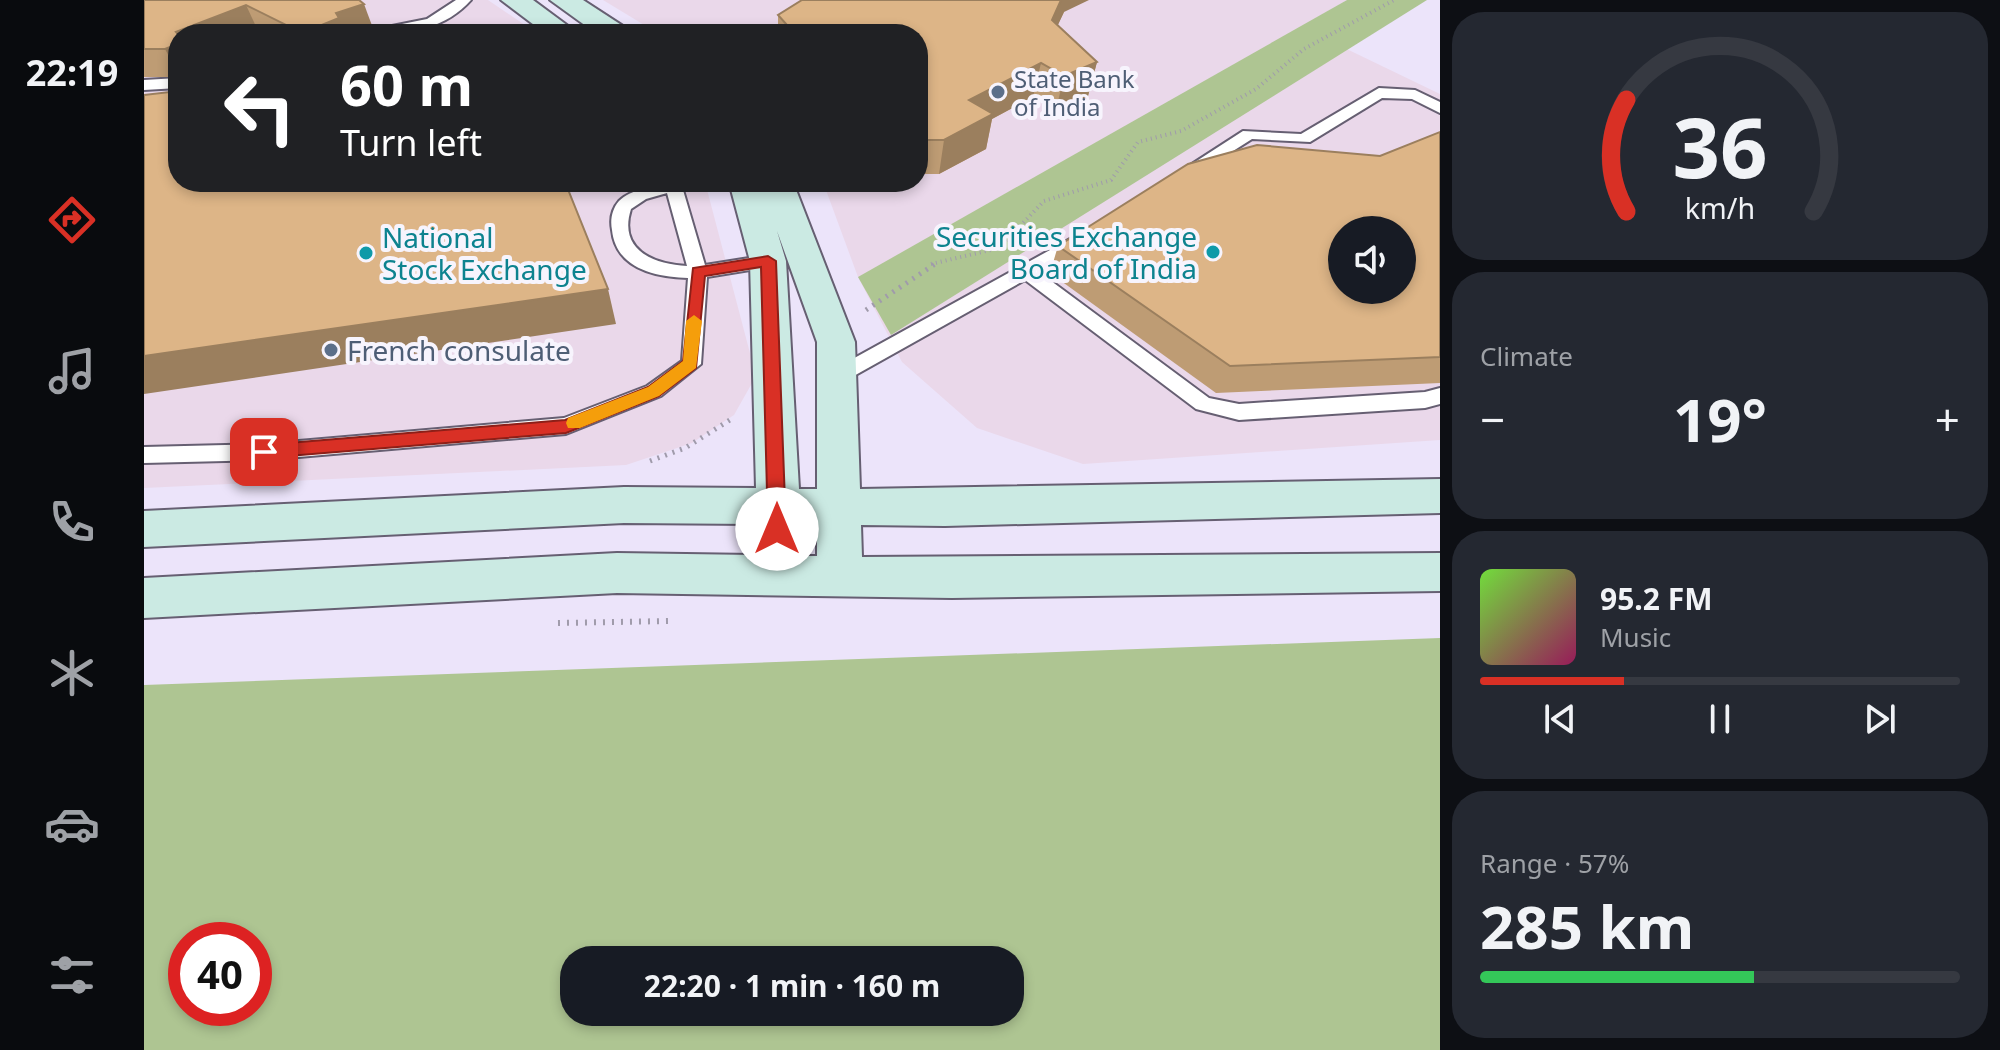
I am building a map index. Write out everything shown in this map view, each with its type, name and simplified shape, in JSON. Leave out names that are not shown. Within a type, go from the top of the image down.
[{"type":"main road","points":[[515,0],[550,24]]},
{"type":"main road","points":[[564,0],[601,24]]},
{"type":"main road","points":[[749,192],[768,261],[778,506],[776,575]]},
{"type":"main road","points":[[779,192],[836,359],[840,576]]},
{"type":"main road","points":[[144,529],[624,505],[945,508],[1440,496]]},
{"type":"main road","points":[[144,598],[617,573],[952,578],[1440,572]]},
{"type":"lane","points":[[426,24],[440,19],[464,0]]},
{"type":"lane","points":[[144,85],[168,84]]},
{"type":"lane","points":[[1170,183],[1249,134],[1310,143],[1379,93],[1415,95],[1440,108]]},
{"type":"lane","points":[[651,192],[625,204],[620,217],[621,244],[636,261],[673,273],[768,261]]},
{"type":"lane","points":[[144,455],[264,452],[566,426],[654,391],[691,364],[698,272],[675,192]]},
{"type":"lane","points":[[836,359],[1026,272],[1091,232]]},
{"type":"lane","points":[[1026,272],[1203,404],[1239,412],[1425,400],[1440,396]]},
{"type":"path","points":[[836,359],[858,316],[932,263],[999,248],[1044,201],[1111,180],[1138,142],[1181,131],[1256,89],[1304,49],[1394,0]]},
{"type":"shaded area","points":[[144,0],[488,0],[523,24],[168,24],[168,192],[708,192],[756,376],[734,415],[692,443],[626,465],[144,488]]},
{"type":"shaded area","points":[[603,0],[1347,0],[1301,27],[1440,94],[1440,440],[1083,464],[977,428],[902,362],[858,277],[827,192],[928,192],[928,24],[643,24]]},
{"type":"green space","points":[[1347,0],[1427,0],[891,335],[858,277]]},
{"type":"green space","points":[[1440,638],[1440,1050],[144,1050],[144,685]]},
{"type":"building","points":[[144,0],[359,0],[364,4],[336,13],[339,18],[324,24],[284,24],[246,5],[197,24],[168,24],[168,48],[144,49]]},
{"type":"building","points":[[802,0],[1061,0],[1052,20],[1097,62],[1064,76],[1041,63],[969,100],[993,114],[944,140],[928,140],[928,24],[786,24],[778,15]]},
{"type":"building","name":"National Stock Exchange","points":[[168,92],[168,192],[569,192],[608,289],[144,356],[144,95]]},
{"type":"building","name":"Securities Exchange Board of India","points":[[1440,132],[1440,357],[1230,366],[1058,246],[1188,164],[1257,145],[1380,156]]},
{"type":"slow traffic","points":[[574,423],[654,391],[691,364],[694,321]]},
{"type":"place","name":"State Bank of India","points":[[998,92]]},
{"type":"place","name":"Securities Exchange Board of India","points":[[1213,252]]},
{"type":"place","name":"National Stock Exchange","points":[[366,253]]},
{"type":"place","name":"French consulate","points":[[331,350]]},
{"type":"route","points":[[264,452],[566,426],[654,391],[691,364],[698,272],[768,261],[777,529]]}]
